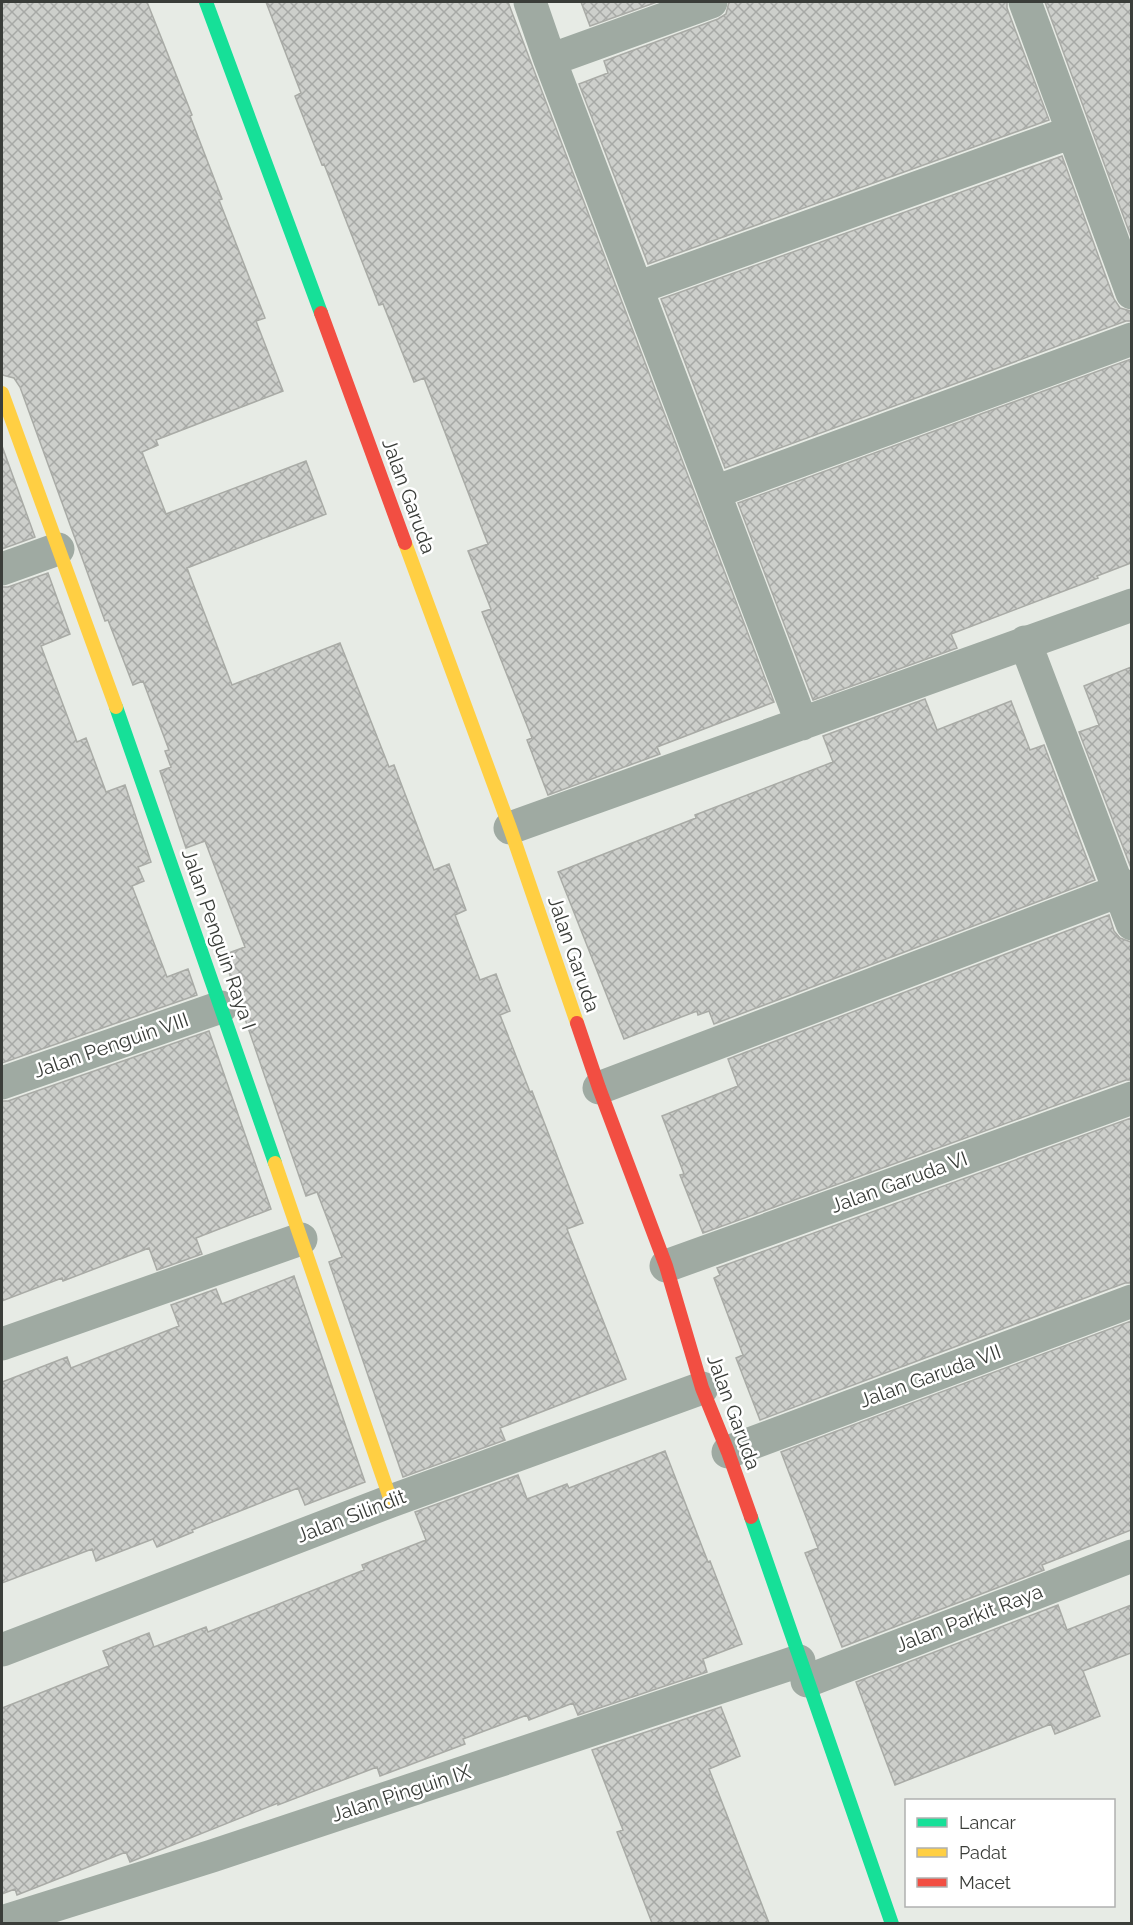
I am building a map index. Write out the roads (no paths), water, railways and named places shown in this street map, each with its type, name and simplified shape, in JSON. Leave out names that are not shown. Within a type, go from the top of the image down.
[{"type":"street","name":"Jalan Garuda","points":[[206,2],[510,828],[598,1088],[666,1266],[702,1388],[728,1452],[892,1923]]},
{"type":"street","points":[[530,2],[802,724]]},
{"type":"street","points":[[550,60],[711,2]]},
{"type":"street","points":[[1025,2],[1131,293]]},
{"type":"street","points":[[637,288],[1072,132]]},
{"type":"street","points":[[716,492],[1131,339]]},
{"type":"street","name":"Jalan Penguin Raya I","points":[[2,393],[138,766],[391,1501]]},
{"type":"street","points":[[2,569],[58,549]]},
{"type":"street","points":[[510,828],[1131,605]]},
{"type":"street","points":[[1025,642],[1125,889],[1131,924]]},
{"type":"street","points":[[598,1088],[1125,889]]},
{"type":"street","name":"Jalan Penguin VIII","points":[[2,1083],[221,1007]]},
{"type":"street","name":"Jalan Garuda VI","points":[[666,1266],[1131,1098]]},
{"type":"street","points":[[2,1344],[301,1239]]},
{"type":"street","name":"Jalan Garuda VII","points":[[728,1452],[1131,1301]]},
{"type":"street","name":"Jalan Silindit","points":[[2,1650],[391,1501],[702,1388]]},
{"type":"street","name":"Jalan Parkit Raya","points":[[803,1671],[1131,1556]]},
{"type":"street","name":"Jalan Pinguin IX","points":[[2,1922],[803,1671]]}]
